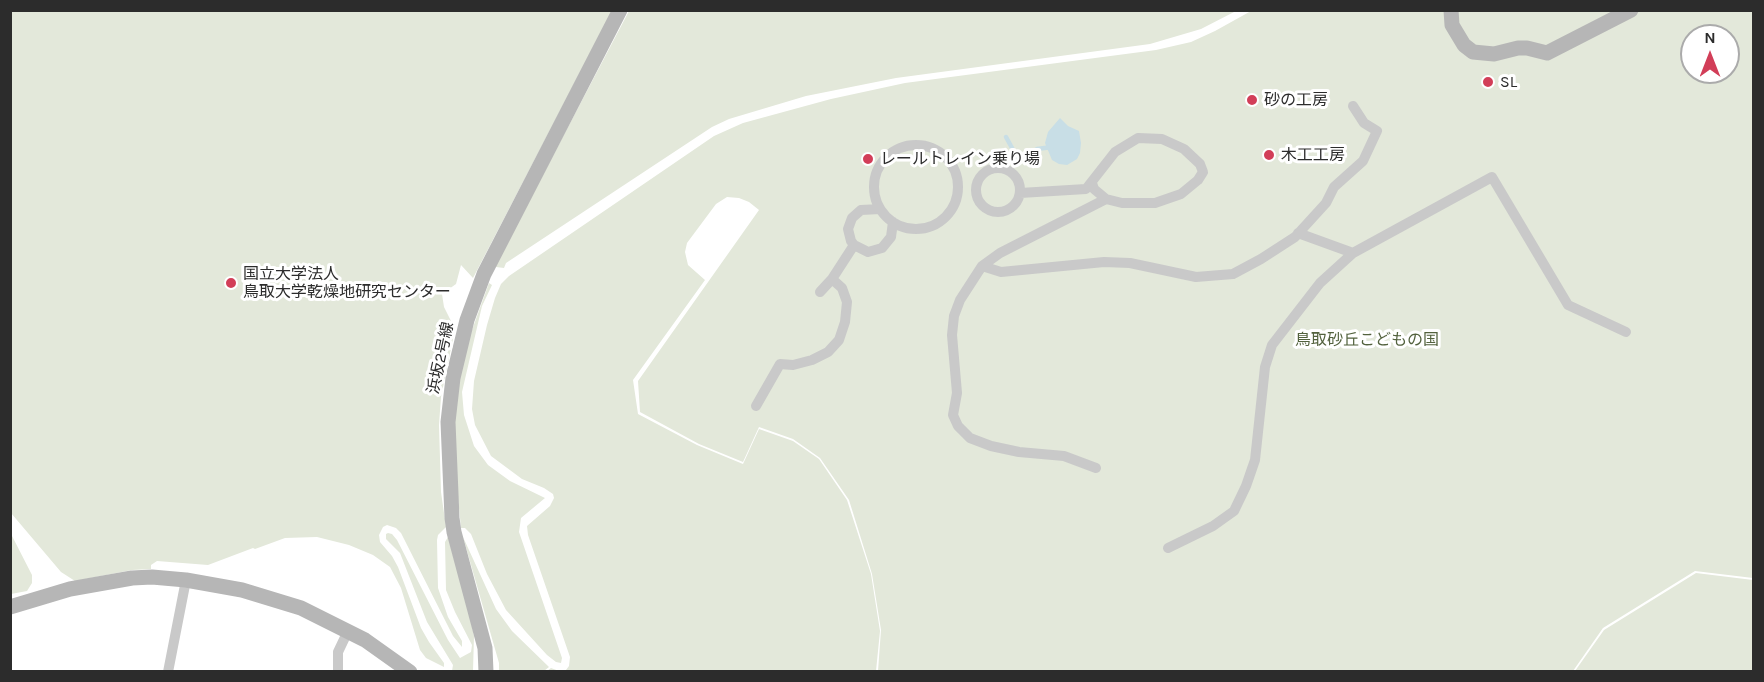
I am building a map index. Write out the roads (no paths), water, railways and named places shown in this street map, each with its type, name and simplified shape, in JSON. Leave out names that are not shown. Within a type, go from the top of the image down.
[{"type":"street","name":"浜坂2号線","points":[[486,672],[485,648],[452,518],[448,422],[453,378],[467,320],[484,274],[620,10]]},
{"type":"street","points":[[1451,10],[1452,25],[1464,45],[1473,52],[1494,54],[1518,48],[1546,53],[1631,10]]},
{"type":"street","points":[[982,266],[1001,272],[1104,262],[1130,263],[1196,277],[1233,274],[1262,259],[1298,233],[1326,203],[1334,187],[1363,161],[1377,131],[1364,123],[1353,106]]},
{"type":"street","points":[[1020,193],[1086,189],[1115,152],[1138,138],[1162,138],[1184,149],[1200,164],[1203,172],[1198,180],[1181,194],[1155,203],[1122,203],[1106,199],[1094,189],[1092,183]]},
{"type":"street","points":[[911,145],[930,146],[946,156],[956,172],[959,190],[952,211],[935,225],[914,230],[903,227],[893,222],[880,209],[874,191],[876,173],[886,157],[893,151],[911,145]]},
{"type":"street","points":[[1000,168],[1013,173],[1018,179],[1020,193],[1018,200],[1008,210],[994,212],[981,204],[976,191],[977,183],[986,171],[1000,168]]},
{"type":"street","points":[[1168,548],[1213,526],[1234,511],[1255,460],[1264,367],[1272,345],[1320,283],[1353,253],[1492,177],[1568,305],[1626,332]]},
{"type":"street","points":[[959,190],[976,191]]},
{"type":"street","points":[[1096,468],[1064,456],[1019,452],[991,446],[970,438],[954,421],[952,415],[957,393],[952,335],[954,316],[960,300],[982,266],[1000,253],[1106,199]]},
{"type":"street","points":[[880,209],[861,210],[852,218],[848,229],[854,245],[868,252],[882,249],[891,237],[893,222]]},
{"type":"street","points":[[1298,233],[1353,253]]},
{"type":"street","points":[[820,292],[832,279],[854,245]]},
{"type":"street","points":[[756,406],[780,364],[793,365],[812,360],[828,352],[838,340],[845,322],[847,302],[842,288],[832,279]]},
{"type":"street","points":[[10,607],[70,589],[132,578],[186,580],[242,590],[301,608],[365,640],[410,672]]},
{"type":"street","points":[[168,672],[186,580]]},
{"type":"street","points":[[338,672],[338,652],[348,631]]},
{"type":"water","points":[[1060,118],[1068,126],[1079,131],[1081,143],[1077,159],[1067,165],[1052,160],[1045,143],[1048,132]]},
{"type":"waterway","points":[[1006,137],[1017,157],[1025,158],[1037,149],[1052,147]]},
{"type":"place","name":"SL","points":[[1488,82]]},
{"type":"place","name":"砂の工房","points":[[1252,100]]},
{"type":"place","name":"木工工房","points":[[1269,155]]},
{"type":"place","name":"レールトレイン乗り場","points":[[868,159]]},
{"type":"place","name":"国立大学法人 鳥取大学乾燥地研究センター","points":[[231,283]]},
{"type":"park label","name":"鳥取砂丘こどもの国","points":[[1367,340]]}]
